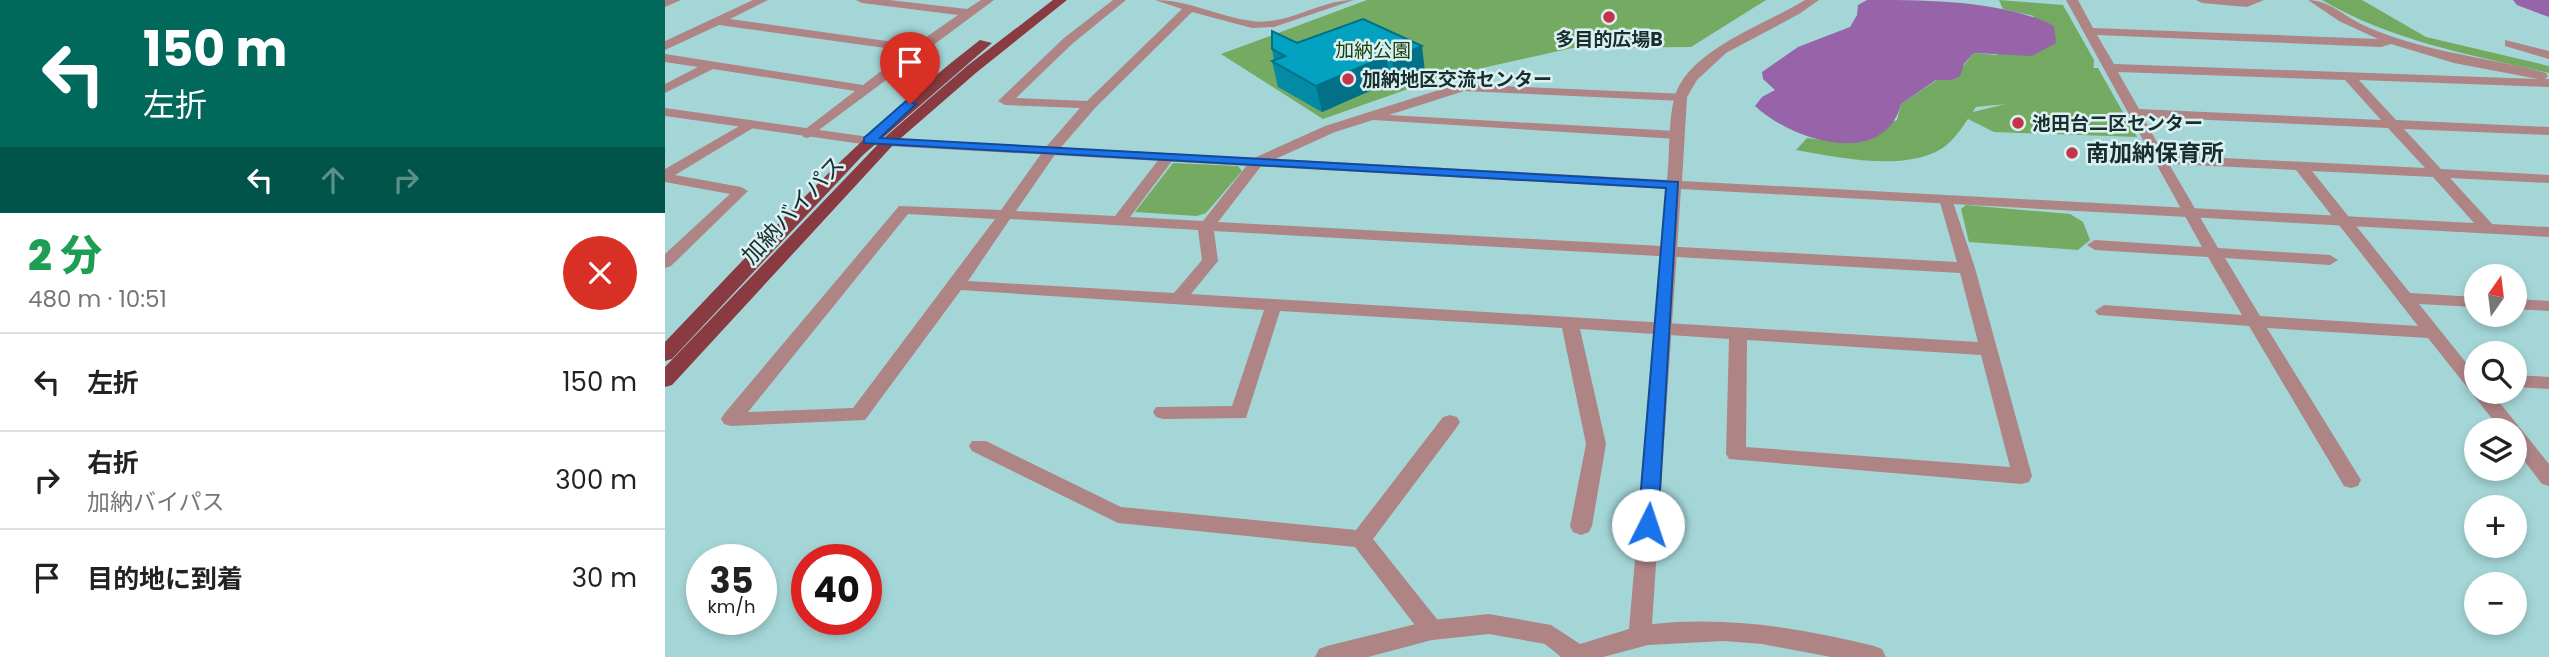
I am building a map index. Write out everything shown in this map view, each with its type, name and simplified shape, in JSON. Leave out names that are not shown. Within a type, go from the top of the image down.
[{"type":"highway","name":"加納バイパス","points":[[665,354],[869,141],[952,67],[1045,0]]},
{"type":"highway","name":"加納バイパス","points":[[665,380],[889,141],[972,69],[1061,0]]},
{"type":"street","points":[[665,4],[675,0]]},
{"type":"street","points":[[665,46],[762,0]]},
{"type":"street","points":[[862,0],[968,13]]},
{"type":"street","points":[[808,134],[917,49],[988,0]]},
{"type":"street","points":[[1090,105],[1005,101],[1067,41],[1120,0]]},
{"type":"street","points":[[1161,0],[1252,24],[1274,24],[1343,2]]},
{"type":"street","points":[[1321,0],[1343,2]]},
{"type":"street","points":[[1640,635],[1681,97],[1688,82],[1716,52],[1778,22],[1813,0]]},
{"type":"street","points":[[2072,0],[2189,213],[2351,480]]},
{"type":"street","points":[[2202,0],[2247,4],[2258,0]]},
{"type":"street","points":[[2314,0],[2339,16],[2394,40],[2443,56],[2549,81]]},
{"type":"street","points":[[1190,8],[1090,105],[1051,150],[1005,214],[956,285],[858,415],[731,419],[904,209],[1005,214],[1120,220],[1968,268]]},
{"type":"street","points":[[717,21],[917,49]]},
{"type":"street","points":[[2089,31],[2381,43],[2394,40]]},
{"type":"street","points":[[2509,43],[2549,55]]},
{"type":"street","points":[[665,58],[865,89]]},
{"type":"street","points":[[665,89],[713,64]]},
{"type":"street","points":[[2109,68],[2549,81]]},
{"type":"street","points":[[2348,76],[2488,229]]},
{"type":"street","points":[[1179,298],[1210,261],[1205,233],[1207,225],[1257,162],[1330,129],[1463,87],[1681,97]]},
{"type":"street","points":[[665,112],[869,141],[2549,232]]},
{"type":"street","points":[[2134,113],[2549,131]]},
{"type":"street","points":[[1367,118],[1676,135]]},
{"type":"street","points":[[665,177],[748,125]]},
{"type":"street","points":[[1120,220],[1168,157]]},
{"type":"street","points":[[2159,159],[2549,179]]},
{"type":"street","points":[[2301,167],[2464,369]]},
{"type":"street","points":[[665,177],[741,191],[665,264]]},
{"type":"street","points":[[1738,335],[1736,454],[2022,476],[1986,349],[1968,268],[1946,200]]},
{"type":"street","points":[[2095,245],[2330,260]]},
{"type":"street","points":[[956,285],[1986,349]]},
{"type":"street","points":[[2405,298],[2464,301]]},
{"type":"street","points":[[1163,412],[1239,413],[1275,304]]},
{"type":"street","points":[[2527,305],[2549,306]]},
{"type":"street","points":[[2104,312],[2435,333]]},
{"type":"street","points":[[1569,321],[1596,444],[1581,526]]},
{"type":"street","points":[[2527,382],[2549,383]]},
{"type":"street","points":[[2491,404],[2502,418]]},
{"type":"street","points":[[1361,539],[1450,422]]},
{"type":"street","points":[[979,446],[1118,514],[1361,539],[1432,630]]},
{"type":"street","points":[[2527,450],[2549,478]]},
{"type":"street","points":[[1327,657],[1432,630],[1489,624],[1551,635],[1576,656],[1640,635],[1709,628],[1778,635],[1874,657]]},
{"type":"green space","name":"加納公園","points":[[1367,0],[1766,0],[1691,47],[1572,48],[1442,77],[1323,119],[1221,54]]},
{"type":"green space","points":[[1999,0],[2063,5],[2094,60],[2093,75],[2081,85],[2053,97],[1976,107],[1951,141],[1926,156],[1908,160],[1870,161],[1796,150],[1807,138],[1841,142],[1897,120],[1901,104],[1937,80],[1952,80],[1974,53],[1997,55],[2034,16],[2003,9]]},
{"type":"green space","points":[[2322,0],[2362,0],[2426,37],[2549,66],[2549,73],[2461,53],[2404,36]]},
{"type":"green space","points":[[2077,68],[2098,68],[2137,137],[1994,132],[1960,115],[2031,98]]},
{"type":"green space","points":[[1173,163],[1238,166],[1242,171],[1206,213],[1197,216],[1135,212]]},
{"type":"green space","points":[[1966,205],[2070,214],[2083,222],[2090,240],[2078,250],[1969,242],[1961,209]]},
{"type":"shaded area","points":[[1867,0],[1963,3],[2011,11],[2054,26],[2056,43],[2032,56],[1974,53],[1964,64],[1960,76],[1952,80],[1936,80],[1901,104],[1891,124],[1876,137],[1857,143],[1813,138],[1771,118],[1755,106],[1762,97],[1775,90],[1763,79],[1762,72],[1798,47],[1850,27],[1857,15],[1858,5]]},
{"type":"building","points":[[1363,19],[1422,46],[1392,59],[1386,56],[1316,86],[1272,61],[1285,56],[1272,49],[1272,31],[1297,43]]},
{"type":"waterway","points":[[2526,0],[2549,9]]},
{"type":"place","name":"多目的広場B","points":[[1609,17]]},
{"type":"place","name":"加納地区交流センター","points":[[1348,79]]},
{"type":"place","name":"池田台二区センター","points":[[2018,123]]},
{"type":"place","name":"南加納保育所","points":[[2072,153]]},
{"type":"route","points":[[910,104],[869,141],[1673,185],[1648,525]]}]
